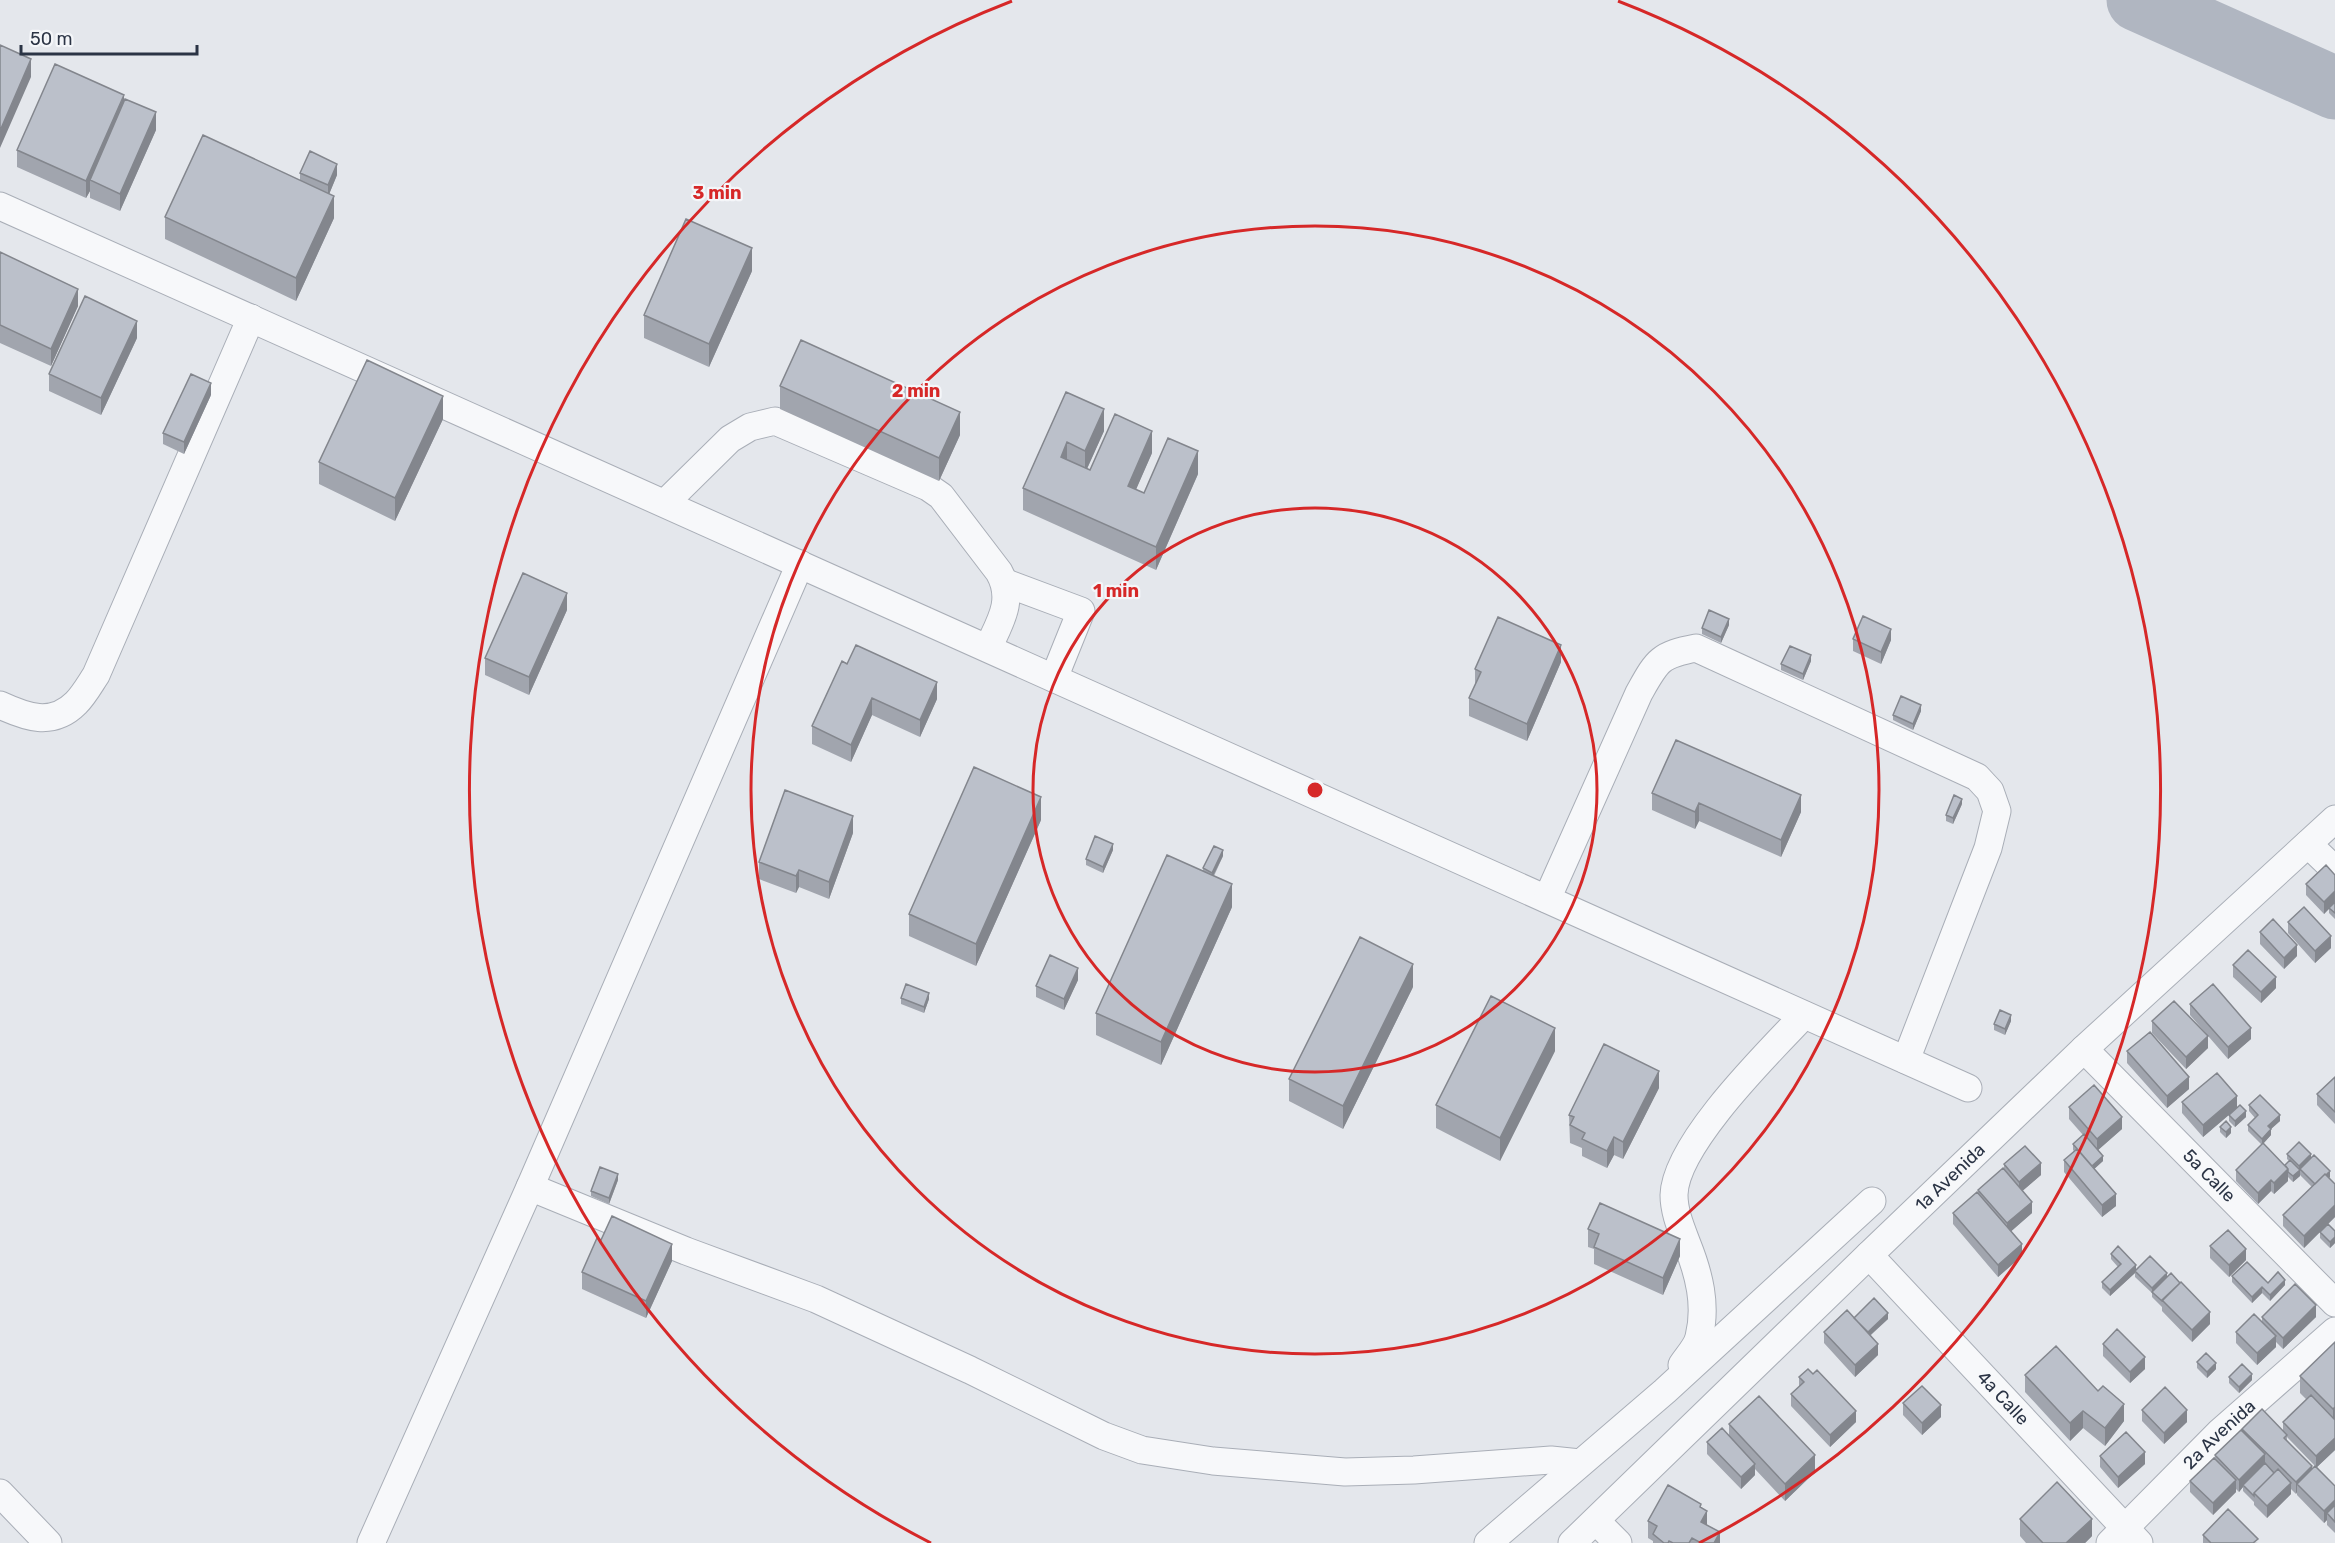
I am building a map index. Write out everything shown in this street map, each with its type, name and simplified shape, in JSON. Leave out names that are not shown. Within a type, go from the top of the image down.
[{"type":"street","points":[[0,206],[1968,1088]]},
{"type":"street","points":[[0,705],[21,715],[38,719],[61,713],[76,703],[96,675],[251,318]]},
{"type":"street","points":[[665,503],[730,439],[750,427],[775,421],[928,487],[941,496],[1005,583],[1007,594],[1004,612],[987,648]]},
{"type":"street","points":[[371,1543],[530,1187],[800,564]]},
{"type":"street","points":[[1005,583],[1081,612],[1054,678]]},
{"type":"street","points":[[1546,899],[1649,674],[1655,665],[1670,653],[1696,648],[1977,777],[1989,791],[1997,811],[1989,848],[1906,1060]]},
{"type":"street","name":"1a Avenida","points":[[1572,1543],[2084,1049],[2335,819]]},
{"type":"street","points":[[2308,844],[2335,870]]},
{"type":"street","points":[[1665,1391],[1699,1340],[1703,1303],[1696,1266],[1678,1221],[1674,1194],[1682,1167],[1700,1133],[1750,1072],[1804,1015]]},
{"type":"street","name":"5a Calle","points":[[2084,1049],[2335,1303]]},
{"type":"street","points":[[530,1187],[665,1243],[816,1299],[970,1370],[1104,1436],[1142,1450],[1213,1461],[1345,1472],[1414,1470],[1551,1460],[1580,1463]]},
{"type":"street","points":[[1488,1543],[1665,1391],[1872,1201]]},
{"type":"street","name":"4a Calle","points":[[1869,1255],[2125,1538]]},
{"type":"street","name":"2a Avenida","points":[[2125,1538],[2219,1433],[2335,1331]]},
{"type":"street","points":[[0,1493],[48,1543]]},
{"type":"street","points":[[1596,1521],[1618,1543]]},
{"type":"building","points":[[0,45],[31,59],[0,131]]},
{"type":"building","points":[[55,64],[124,95],[86,181],[17,150]]},
{"type":"building","points":[[125,99],[156,112],[120,194],[90,180]]},
{"type":"building","points":[[203,135],[334,196],[296,278],[165,217]]},
{"type":"building","points":[[310,151],[337,164],[328,185],[300,173]]},
{"type":"building","points":[[686,219],[752,248],[709,344],[644,315]]},
{"type":"building","points":[[0,252],[78,289],[51,349],[0,325]]},
{"type":"building","points":[[85,296],[137,321],[101,398],[49,374]]},
{"type":"building","points":[[801,340],[960,412],[939,458],[780,386]]},
{"type":"building","points":[[367,360],[443,396],[395,498],[319,462]]},
{"type":"building","points":[[191,374],[211,383],[184,442],[163,433]]},
{"type":"building","points":[[1066,392],[1104,409],[1085,451],[1067,442],[1061,457],[1090,470],[1115,414],[1152,431],[1128,486],[1144,493],[1168,438],[1198,451],[1156,547],[1023,488]]},
{"type":"building","points":[[523,573],[567,593],[529,677],[485,658]]},
{"type":"building","points":[[1709,610],[1729,619],[1721,637],[1702,628]]},
{"type":"building","points":[[1863,616],[1891,629],[1881,652],[1853,639]]},
{"type":"building","points":[[1498,617],[1561,645],[1527,724],[1469,698],[1481,672],[1475,669]]},
{"type":"building","points":[[856,645],[937,682],[920,720],[872,698],[851,745],[812,726],[842,661],[847,664]]},
{"type":"building","points":[[1790,646],[1811,655],[1803,674],[1781,664]]},
{"type":"building","points":[[1901,696],[1921,705],[1913,724],[1893,715]]},
{"type":"building","points":[[1676,740],[1801,795],[1781,840],[1699,803],[1695,812],[1652,793]]},
{"type":"building","points":[[974,767],[1041,797],[976,944],[909,914]]},
{"type":"building","points":[[785,790],[853,816],[829,882],[799,870],[796,876],[759,862]]},
{"type":"building","points":[[1954,795],[1962,799],[1953,818],[1946,815]]},
{"type":"building","points":[[1095,836],[1113,844],[1103,867],[1086,859]]},
{"type":"building","points":[[1214,846],[1223,850],[1212,873],[1203,868]]},
{"type":"building","points":[[1167,855],[1232,884],[1161,1042],[1096,1013]]},
{"type":"building","points":[[2326,865],[2335,875],[2335,891],[2324,902],[2306,884]]},
{"type":"building","points":[[2335,902],[2335,913],[2329,908]]},
{"type":"building","points":[[2304,907],[2331,936],[2315,951],[2288,922]]},
{"type":"building","points":[[2273,919],[2297,945],[2284,958],[2260,932]]},
{"type":"building","points":[[1360,937],[1413,964],[1343,1106],[1289,1079]]},
{"type":"building","points":[[2248,950],[2276,977],[2261,992],[2233,965]]},
{"type":"building","points":[[1050,955],[1078,968],[1064,999],[1036,986]]},
{"type":"building","points":[[906,984],[929,993],[924,1007],[901,998]]},
{"type":"building","points":[[2213,984],[2251,1028],[2228,1047],[2190,1004]]},
{"type":"building","points":[[1491,996],[1555,1028],[1500,1138],[1436,1105]]},
{"type":"building","points":[[2174,1001],[2208,1036],[2186,1057],[2152,1021]]},
{"type":"building","points":[[2000,1010],[2011,1015],[2005,1029],[1994,1024]]},
{"type":"building","points":[[2150,1032],[2189,1077],[2167,1096],[2127,1051]]},
{"type":"building","points":[[1604,1044],[1659,1071],[1623,1142],[1614,1137],[1607,1151],[1582,1139],[1585,1133],[1570,1125],[1574,1117],[1569,1115]]},
{"type":"building","points":[[2217,1073],[2237,1096],[2203,1125],[2182,1102]]},
{"type":"building","points":[[2335,1077],[2335,1112],[2317,1094]]},
{"type":"building","points":[[2094,1085],[2122,1117],[2097,1139],[2069,1107]]},
{"type":"building","points":[[2260,1095],[2280,1115],[2268,1126],[2271,1129],[2262,1139],[2248,1125],[2258,1115],[2249,1105]]},
{"type":"building","points":[[2240,1105],[2246,1111],[2235,1121],[2229,1115]]},
{"type":"building","points":[[2226,1121],[2231,1127],[2226,1132],[2220,1127]]},
{"type":"building","points":[[2084,1134],[2103,1156],[2092,1166],[2073,1144]]},
{"type":"building","points":[[2299,1142],[2311,1154],[2299,1166],[2287,1154]]},
{"type":"building","points":[[2263,1143],[2288,1169],[2274,1183],[2271,1180],[2258,1193],[2236,1170]]},
{"type":"building","points":[[2025,1146],[2041,1163],[2019,1182],[2004,1164]]},
{"type":"building","points":[[2077,1149],[2116,1194],[2102,1205],[2064,1160]]},
{"type":"building","points":[[2314,1155],[2330,1171],[2315,1184],[2300,1169]]},
{"type":"building","points":[[2290,1160],[2300,1170],[2293,1176],[2285,1165]]},
{"type":"building","points":[[600,1167],[618,1174],[609,1198],[591,1191]]},
{"type":"building","points":[[2003,1168],[2032,1202],[2007,1223],[1978,1190]]},
{"type":"building","points":[[2325,1174],[2335,1184],[2335,1205],[2304,1236],[2283,1215]]},
{"type":"building","points":[[1977,1192],[2022,1244],[1998,1265],[1953,1213]]},
{"type":"building","points":[[1600,1203],[1680,1239],[1663,1278],[1594,1247],[1599,1234],[1588,1229]]},
{"type":"building","points":[[612,1216],[672,1244],[646,1301],[582,1272],[597,1238],[601,1240]]},
{"type":"building","points":[[2328,1224],[2335,1231],[2335,1237],[2330,1242],[2320,1232]]},
{"type":"building","points":[[2228,1230],[2246,1249],[2229,1265],[2210,1246]]},
{"type":"building","points":[[2118,1246],[2136,1265],[2110,1290],[2102,1282],[2121,1264],[2111,1254]]},
{"type":"building","points":[[2150,1256],[2167,1273],[2152,1288],[2135,1271]]},
{"type":"building","points":[[2247,1262],[2268,1283],[2278,1272],[2285,1280],[2270,1295],[2262,1287],[2252,1297],[2232,1276]]},
{"type":"building","points":[[2171,1273],[2180,1283],[2162,1301],[2152,1292]]},
{"type":"building","points":[[2181,1282],[2210,1312],[2192,1330],[2162,1300]]},
{"type":"building","points":[[2295,1284],[2316,1305],[2283,1338],[2262,1317]]},
{"type":"building","points":[[1874,1298],[1888,1313],[1868,1332],[1854,1318]]},
{"type":"building","points":[[1847,1310],[1878,1344],[1855,1365],[1824,1332]]},
{"type":"building","points":[[2254,1314],[2276,1336],[2257,1353],[2236,1332]]},
{"type":"building","points":[[2117,1329],[2145,1357],[2130,1372],[2103,1344]]},
{"type":"building","points":[[2335,1342],[2335,1407],[2333,1409],[2300,1376]]},
{"type":"building","points":[[2056,1346],[2098,1391],[2103,1386],[2124,1404],[2105,1428],[2083,1411],[2070,1423],[2025,1375]]},
{"type":"building","points":[[2206,1353],[2216,1363],[2207,1372],[2197,1362]]},
{"type":"building","points":[[2242,1364],[2252,1374],[2239,1387],[2229,1377]]},
{"type":"building","points":[[1808,1369],[1813,1374],[1817,1370],[1856,1411],[1830,1435],[1791,1394],[1804,1382],[1799,1377]]},
{"type":"building","points":[[1922,1386],[1941,1405],[1922,1423],[1903,1403]]},
{"type":"building","points":[[2165,1387],[2187,1410],[2164,1433],[2142,1410]]},
{"type":"building","points":[[2311,1395],[2335,1420],[2335,1438],[2316,1456],[2283,1422]]},
{"type":"building","points":[[1759,1396],[1815,1455],[1785,1484],[1729,1424]]},
{"type":"building","points":[[2262,1409],[2287,1435],[2284,1438],[2312,1466],[2296,1482],[2242,1429]]},
{"type":"building","points":[[1722,1428],[1755,1464],[1741,1477],[1707,1442]]},
{"type":"building","points":[[2241,1430],[2265,1454],[2239,1480],[2215,1455]]},
{"type":"building","points":[[2126,1432],[2145,1452],[2118,1477],[2100,1456]]},
{"type":"building","points":[[2214,1458],[2236,1480],[2213,1503],[2190,1481]]},
{"type":"building","points":[[2265,1463],[2274,1473],[2254,1493],[2254,1496],[2243,1485]]},
{"type":"building","points":[[2315,1466],[2335,1486],[2335,1500],[2324,1511],[2297,1484]]},
{"type":"building","points":[[2278,1469],[2291,1483],[2267,1506],[2254,1493]]},
{"type":"building","points":[[2057,1482],[2092,1519],[2066,1543],[2043,1543],[2020,1519]]},
{"type":"building","points":[[1668,1485],[1701,1504],[1700,1507],[1707,1511],[1701,1522],[1720,1532],[1714,1543],[1701,1543],[1692,1538],[1689,1543],[1669,1541],[1664,1543],[1653,1534],[1657,1526],[1648,1521]]},
{"type":"building","points":[[2335,1505],[2335,1522],[2327,1513]]},
{"type":"building","points":[[2228,1509],[2258,1539],[2253,1543],[2211,1543],[2203,1535]]},
{"type":"taxiway","points":[[2138,0],[2335,88]]}]
